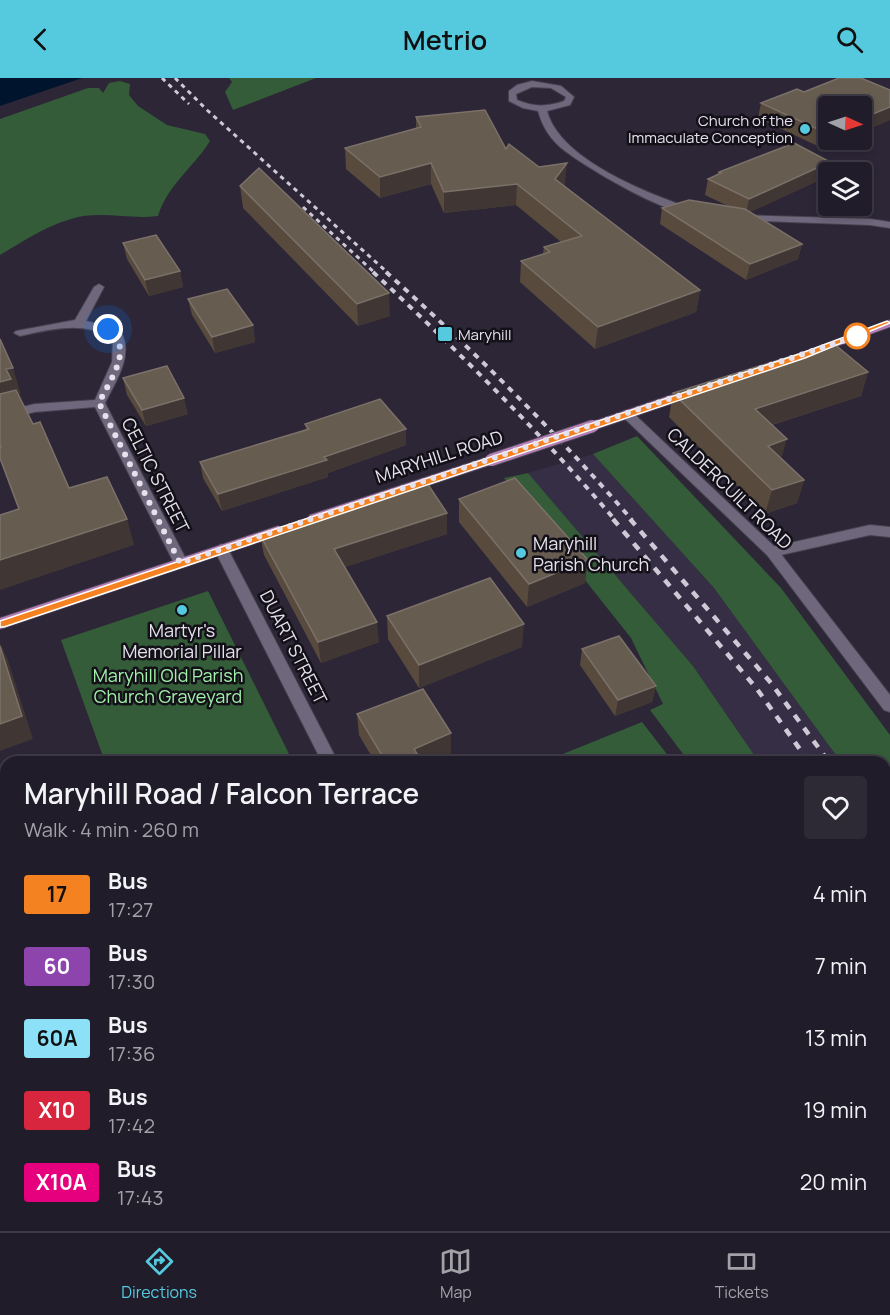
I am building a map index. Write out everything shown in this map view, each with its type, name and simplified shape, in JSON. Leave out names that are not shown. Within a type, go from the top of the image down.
[{"type":"main road","points":[[802,356],[890,323]]},
{"type":"main road","name":"MARYHILL ROAD","points":[[0,624],[702,388]]},
{"type":"street","points":[[544,84],[564,90],[570,97],[567,103],[556,108],[542,110],[523,106],[513,101],[512,93],[520,87],[544,84]]},
{"type":"street","points":[[542,110],[552,134],[591,164],[648,197],[699,213]]},
{"type":"street","points":[[732,218],[870,222],[890,225]]},
{"type":"street","points":[[80,322],[99,287]]},
{"type":"street","points":[[0,416],[35,408],[99,403],[120,358],[121,346],[118,336],[108,329],[80,322],[20,333]]},
{"type":"street","name":"CELTIC STREET","points":[[99,403],[180,563]]},
{"type":"street","name":"CALDERCUILT ROAD","points":[[627,414],[772,552],[890,706]]},
{"type":"street","points":[[772,552],[870,530],[890,532]]},
{"type":"street","name":"DUART STREET","points":[[221,549],[327,756]]},
{"type":"shaded area","points":[[593,454],[714,588],[837,756],[755,756],[693,666],[528,473]]},
{"type":"green space","points":[[229,78],[316,78],[233,110],[225,92],[232,82]]},
{"type":"green space","points":[[120,81],[130,84],[129,95],[138,106],[167,125],[205,134],[210,141],[206,147],[167,196],[158,216],[82,216],[43,230],[0,255],[0,119],[88,88],[99,88],[103,93],[109,83]]},
{"type":"green space","points":[[637,436],[781,588],[890,735],[890,756],[837,756],[714,588],[593,454]]},
{"type":"green space","points":[[528,473],[693,666],[755,756],[684,756],[650,710],[663,704],[631,638],[504,478]]},
{"type":"green space","name":"Maryhill Old Parish Church Graveyard","points":[[208,591],[290,756],[103,756],[61,640]]},
{"type":"green space","points":[[642,722],[668,756],[558,756]]},
{"type":"water","points":[[0,78],[82,78],[0,106]]},
{"type":"building","points":[[839,78],[861,78],[890,90],[890,107],[872,114],[872,96],[818,96],[818,129],[761,103],[797,89],[804,92]]},
{"type":"building","points":[[485,110],[506,149],[509,144],[539,167],[567,163],[555,179],[700,290],[598,327],[521,261],[550,252],[544,247],[582,236],[517,184],[444,192],[431,163],[380,177],[345,148],[421,127],[416,117]]},
{"type":"building","points":[[794,143],[830,162],[818,162],[818,167],[749,199],[708,179],[721,173],[719,172]]},
{"type":"building","points":[[259,168],[389,293],[357,304],[240,186]]},
{"type":"building","points":[[689,200],[745,209],[802,244],[750,264],[662,208]]},
{"type":"building","points":[[156,235],[180,271],[145,280],[123,243]]},
{"type":"building","points":[[227,289],[253,325],[212,337],[188,299]]},
{"type":"building","points":[[0,339],[13,368],[6,369],[11,379],[0,382]]},
{"type":"building","points":[[833,343],[868,372],[755,409],[787,439],[768,446],[804,480],[772,490],[673,393]]},
{"type":"building","points":[[167,366],[184,398],[142,410],[123,378]]},
{"type":"building","points":[[16,390],[33,424],[40,422],[69,488],[107,477],[127,519],[0,560],[0,515],[19,509],[0,458],[0,394]]},
{"type":"building","points":[[380,399],[406,429],[324,457],[327,460],[218,494],[200,462],[309,429],[305,424]]},
{"type":"building","points":[[515,478],[588,560],[529,584],[459,499]]},
{"type":"building","points":[[427,483],[447,513],[334,549],[377,622],[318,642],[260,535]]},
{"type":"building","points":[[490,578],[524,624],[419,665],[387,616]]},
{"type":"building","points":[[619,636],[656,686],[618,700],[582,649]]},
{"type":"building","points":[[0,646],[22,716],[0,724]]},
{"type":"building","points":[[423,689],[451,733],[414,749],[418,756],[382,756],[357,714]]},
{"type":"railway","points":[[162,78],[189,104]]},
{"type":"railway","points":[[175,78],[207,110],[388,273]]},
{"type":"railway","points":[[303,207],[375,273]]},
{"type":"railway","points":[[373,272],[498,393],[558,455],[615,520]]},
{"type":"railway","points":[[386,272],[513,392],[632,520]]},
{"type":"railway","points":[[613,519],[757,689],[805,756]]},
{"type":"railway","points":[[630,519],[771,683],[825,756]]},
{"type":"bus line","name":"17","points":[[0,624],[802,356],[890,323]]},
{"type":"place","name":"Church of the Immaculate Conception","points":[[805,129]]},
{"type":"place","name":"Maryhill","points":[[445,334]]},
{"type":"place","name":"Maryhill Parish Church","points":[[521,553]]},
{"type":"place","name":"Martyr's Memorial Pillar","points":[[182,610]]},
{"type":"route","points":[[108,329],[118,336],[121,346],[120,358],[99,403],[180,563],[857,336]]}]
